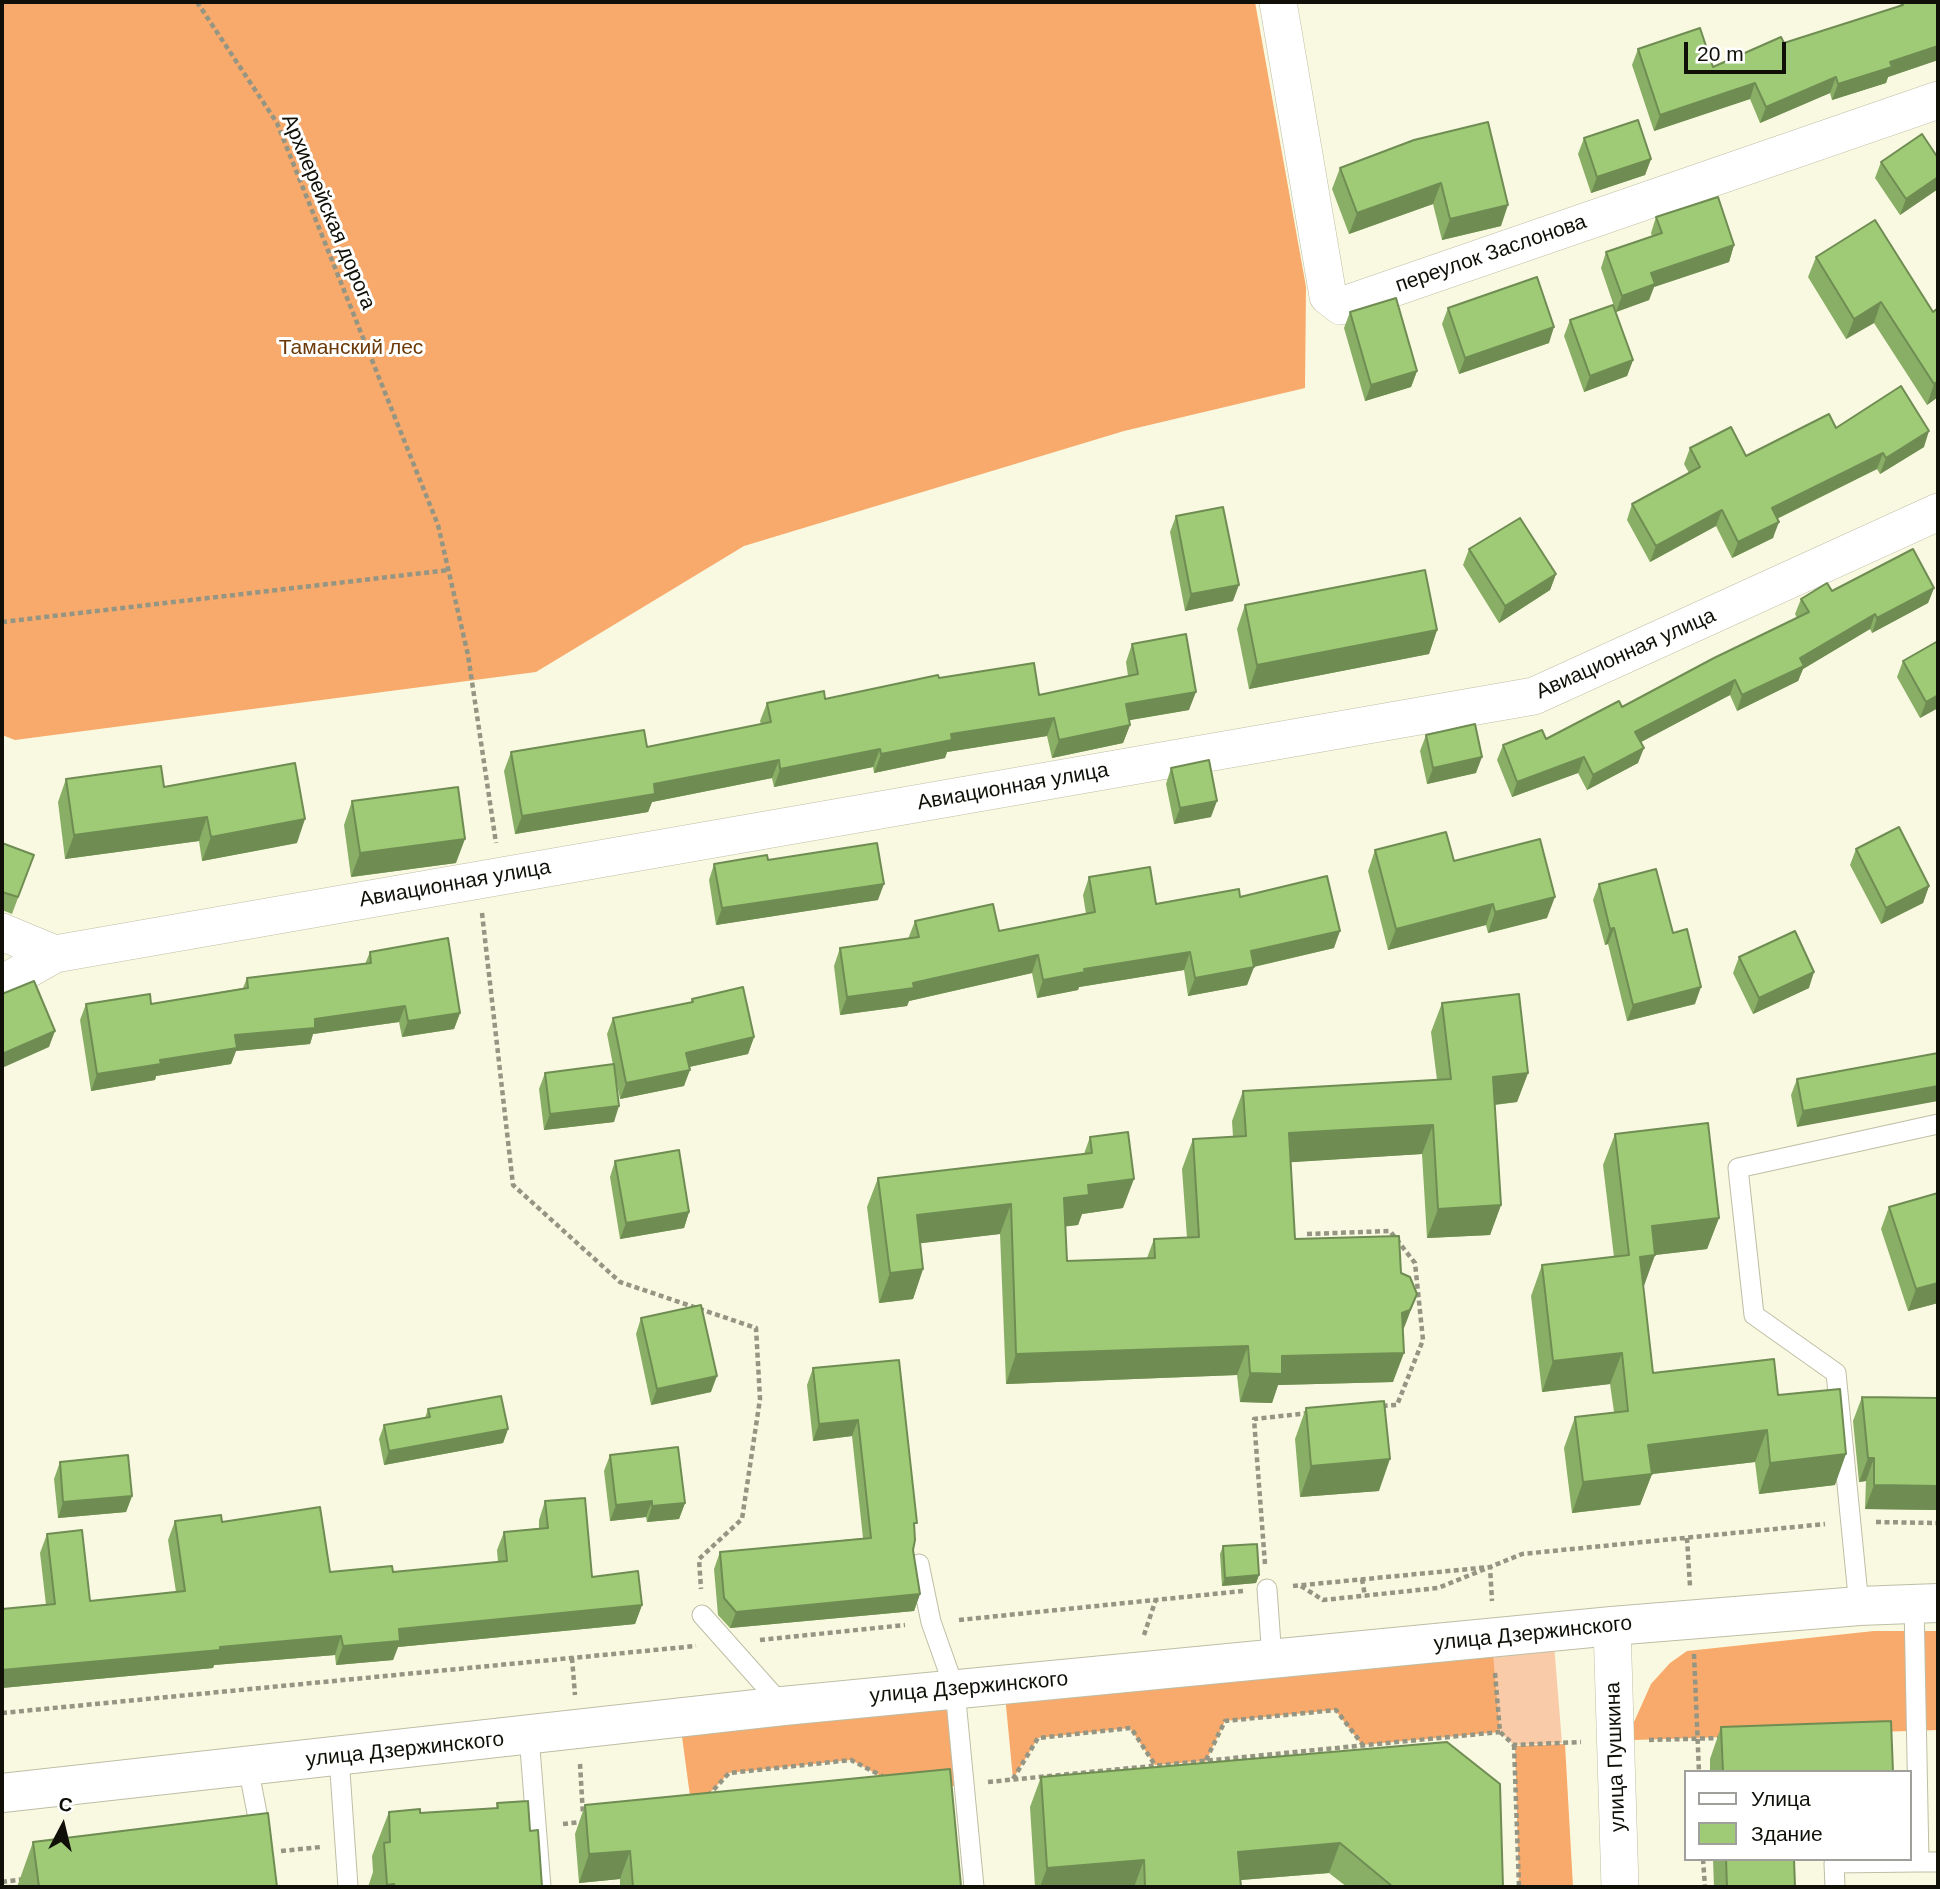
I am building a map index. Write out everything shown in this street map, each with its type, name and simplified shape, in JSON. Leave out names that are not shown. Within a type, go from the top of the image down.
[{"type":"street","name":"переулок Заслонова","points":[[1278,2],[1328,296],[1340,306],[1938,100]]},
{"type":"street","name":"Авиационная улица","points":[[2,984],[55,954],[1534,696],[1938,512]]},
{"type":"street","points":[[2,932],[55,954]]},
{"type":"street","name":"улица Дзержинского","points":[[2,1793],[783,1706],[1612,1626],[1926,1603]]},
{"type":"street","name":"улица Пушкина","points":[[1612,1626],[1620,1887]]},
{"type":"lane","points":[[1858,1606],[1836,1373],[1754,1315],[1738,1168],[1938,1124]]},
{"type":"lane","points":[[919,1564],[931,1622],[955,1690],[974,1887]]},
{"type":"lane","points":[[1267,1589],[1272,1659]]},
{"type":"lane","points":[[1835,1887],[1834,1863],[1929,1862],[1926,1603]]},
{"type":"lane","points":[[702,1615],[783,1706]]},
{"type":"lane","points":[[528,1736],[541,1887]]},
{"type":"lane","points":[[339,1757],[348,1887]]},
{"type":"lane","points":[[248,1767],[258,1818],[260,1887]]},
{"type":"path","name":"Архиерейская дорога","points":[[197,2],[277,123],[438,525],[468,656],[487,773],[489,879],[513,1185],[620,1282],[756,1328],[760,1399],[742,1519],[699,1559],[702,1615]]},
{"type":"path","points":[[2,622],[449,570]]},
{"type":"path","points":[[1307,1234],[1391,1231],[1415,1263],[1423,1340],[1397,1405],[1371,1407]]},
{"type":"path","points":[[1267,1589],[1254,1419],[1319,1412]]},
{"type":"path","points":[[1300,1586],[1323,1600],[1365,1596],[1438,1588],[1522,1553],[1850,1522],[1938,1523]]},
{"type":"path","points":[[754,1640],[1490,1567]]},
{"type":"path","points":[[1362,1579],[1365,1596]]},
{"type":"path","points":[[1141,1644],[1156,1599]]},
{"type":"path","points":[[2,1713],[703,1645],[702,1615]]},
{"type":"path","points":[[572,1658],[575,1696]]},
{"type":"path","points":[[1206,1761],[1225,1721],[1336,1710],[1362,1745]]},
{"type":"path","points":[[1013,1779],[1038,1738],[1130,1728],[1155,1765]]},
{"type":"path","points":[[964,1785],[1500,1732]]},
{"type":"path","points":[[1699,1770],[1698,1739],[1726,1738]]},
{"type":"path","points":[[1514,1745],[1519,1887]]},
{"type":"path","points":[[580,1758],[583,1822]]},
{"type":"path","points":[[700,1804],[729,1773],[851,1760],[886,1779]]},
{"type":"path","points":[[537,1827],[583,1822]]},
{"type":"path","points":[[557,1825],[583,1822]]},
{"type":"path","points":[[257,1854],[345,1845]]},
{"type":"path","points":[[1703,1861],[1705,1887]]},
{"type":"path","points":[[2,1882],[28,1879]]},
{"type":"shaded area","points":[[1554,1644],[1562,1743],[1514,1745],[1500,1732],[1493,1651]]},
{"type":"green space","name":"Таманский лес","points":[[2,2],[1255,2],[1306,287],[1305,388],[1124,431],[744,546],[536,672],[15,740],[2,735]]},
{"type":"green space","points":[[1874,1631],[1938,1631],[1938,1730],[1634,1740],[1634,1722],[1651,1684],[1670,1663],[1687,1651]]},
{"type":"green space","points":[[1493,1651],[1500,1732],[1362,1745],[1335,1710],[1225,1721],[1206,1761],[1155,1765],[1130,1728],[1038,1738],[1013,1779],[1005,1695]]},
{"type":"green space","points":[[954,1699],[964,1785],[906,1790],[851,1760],[729,1773],[692,1811],[681,1729]]},
{"type":"green space","points":[[1565,1744],[1573,1887],[1519,1887],[1515,1746]]},
{"type":"building","points":[[1902,2],[1938,2],[1938,46],[1890,62],[1892,67],[1838,84],[1836,77],[1766,107],[1755,83],[1660,115],[1638,49],[1700,28],[1713,67],[1781,37],[1784,43],[1903,5]]},
{"type":"building","points":[[1638,120],[1651,159],[1597,177],[1584,138]]},
{"type":"building","points":[[1488,122],[1508,205],[1450,219],[1441,183],[1357,213],[1340,168],[1414,140]]},
{"type":"building","points":[[1922,134],[1938,158],[1938,177],[1906,199],[1881,162]]},
{"type":"building","points":[[1718,197],[1734,245],[1651,273],[1655,284],[1622,296],[1606,252],[1662,233],[1656,217]]},
{"type":"building","points":[[1875,220],[1933,312],[1938,308],[1938,381],[1934,384],[1881,302],[1854,319],[1816,257]]},
{"type":"building","points":[[1537,277],[1554,327],[1465,358],[1448,308]]},
{"type":"building","points":[[1396,298],[1417,371],[1371,385],[1350,312]]},
{"type":"building","points":[[1613,305],[1633,360],[1590,376],[1570,320]]},
{"type":"building","points":[[1901,386],[1929,431],[1886,458],[1883,453],[1772,508],[1779,522],[1738,542],[1722,510],[1656,546],[1632,504],[1700,467],[1690,448],[1731,427],[1746,456],[1829,414],[1836,428]]},
{"type":"building","points":[[1223,507],[1239,585],[1191,594],[1176,516]]},
{"type":"building","points":[[1520,518],[1556,574],[1505,606],[1469,549]]},
{"type":"building","points":[[1913,549],[1934,588],[1877,618],[1875,614],[1800,658],[1804,666],[1742,695],[1735,680],[1635,732],[1644,748],[1593,775],[1584,757],[1517,782],[1503,745],[1542,730],[1546,739],[1619,701],[1622,707],[1809,612],[1801,599],[1827,583],[1832,591]]},
{"type":"building","points":[[1425,570],[1437,630],[1257,665],[1245,605]]},
{"type":"building","points":[[1186,634],[1196,692],[1126,704],[1130,725],[1059,740],[1054,718],[951,734],[952,740],[881,754],[880,749],[780,769],[779,760],[654,784],[655,794],[522,816],[511,752],[644,730],[647,747],[771,722],[767,703],[824,691],[825,699],[938,675],[939,678],[1034,663],[1039,695],[1138,674],[1132,644]]},
{"type":"building","points":[[1938,641],[1938,695],[1926,702],[1903,661]]},
{"type":"building","points":[[1475,724],[1482,757],[1433,768],[1426,735]]},
{"type":"building","points":[[1209,760],[1217,801],[1180,808],[1171,768]]},
{"type":"building","points":[[295,763],[305,819],[211,837],[207,817],[74,835],[66,779],[161,766],[164,787]]},
{"type":"building","points":[[458,787],[465,839],[360,853],[352,801]]},
{"type":"building","points":[[1899,827],[1929,886],[1886,908],[1856,849]]},
{"type":"building","points":[[1446,832],[1454,861],[1540,839],[1555,897],[1495,912],[1493,904],[1396,929],[1375,850]]},
{"type":"building","points":[[2,843],[34,855],[18,897],[2,892]]},
{"type":"building","points":[[877,843],[884,884],[722,908],[714,864],[767,855],[768,860]]},
{"type":"building","points":[[1150,867],[1156,904],[1239,889],[1240,897],[1327,876],[1340,931],[1251,951],[1254,967],[1195,978],[1190,952],[1084,969],[1085,972],[1043,980],[1038,955],[913,983],[914,988],[847,997],[840,948],[919,937],[915,921],[993,904],[999,931],[1095,912],[1089,877]]},
{"type":"building","points":[[1656,869],[1673,933],[1687,929],[1701,987],[1633,1005],[1614,928],[1610,929],[1599,884]]},
{"type":"building","points":[[1795,931],[1814,972],[1759,998],[1739,957]]},
{"type":"building","points":[[448,938],[460,1013],[408,1021],[405,1006],[315,1019],[315,1028],[235,1035],[237,1048],[160,1060],[161,1064],[97,1074],[86,1004],[150,994],[151,1004],[248,988],[247,978],[371,963],[370,952]]},
{"type":"building","points":[[34,981],[55,1031],[2,1054],[2,994]]},
{"type":"building","points":[[743,987],[754,1037],[686,1053],[690,1070],[626,1083],[613,1018],[693,1002],[692,999]]},
{"type":"building","points":[[1519,994],[1528,1073],[1493,1077],[1501,1205],[1438,1209],[1433,1125],[1289,1133],[1295,1239],[1399,1236],[1401,1273],[1410,1277],[1417,1294],[1410,1310],[1402,1313],[1404,1353],[1282,1356],[1282,1374],[1250,1373],[1248,1346],[1016,1354],[1011,1204],[917,1215],[923,1269],[890,1273],[878,1178],[1092,1153],[1090,1137],[1128,1132],[1134,1179],[1088,1185],[1089,1195],[1064,1198],[1067,1261],[1155,1258],[1154,1239],[1199,1237],[1193,1139],[1246,1136],[1243,1091],[1451,1079],[1442,1003]]},
{"type":"building","points":[[1938,1053],[1938,1086],[1803,1111],[1797,1079]]},
{"type":"building","points":[[614,1064],[619,1106],[550,1114],[545,1073]]},
{"type":"building","points":[[1708,1123],[1719,1218],[1652,1226],[1655,1255],[1640,1257],[1653,1373],[1774,1359],[1778,1395],[1840,1389],[1846,1454],[1770,1463],[1767,1430],[1648,1445],[1652,1474],[1583,1482],[1575,1417],[1628,1411],[1622,1353],[1553,1361],[1542,1265],[1629,1255],[1615,1134]]},
{"type":"building","points":[[679,1150],[689,1212],[626,1223],[615,1161]]},
{"type":"building","points":[[1938,1193],[1938,1283],[1916,1289],[1889,1207]]},
{"type":"building","points":[[701,1305],[717,1376],[657,1389],[641,1318]]},
{"type":"building","points":[[899,1360],[917,1523],[914,1523],[913,1550],[920,1594],[736,1612],[724,1598],[720,1552],[871,1538],[858,1420],[819,1424],[813,1368]]},
{"type":"building","points":[[501,1396],[508,1429],[389,1451],[384,1425],[430,1417],[428,1409]]},
{"type":"building","points":[[1862,1397],[1938,1398],[1938,1486],[1874,1485],[1874,1458],[1868,1458]]},
{"type":"building","points":[[1384,1401],[1390,1459],[1311,1466],[1306,1408]]},
{"type":"building","points":[[678,1447],[685,1503],[652,1506],[652,1501],[616,1505],[610,1455]]},
{"type":"building","points":[[128,1455],[132,1496],[63,1502],[60,1462]]},
{"type":"building","points":[[585,1498],[592,1577],[638,1571],[642,1605],[399,1629],[400,1641],[343,1646],[341,1636],[2,1670],[2,1609],[55,1604],[47,1534],[82,1530],[90,1601],[185,1591],[175,1521],[221,1515],[222,1522],[320,1507],[330,1572],[392,1566],[393,1572],[507,1561],[504,1532],[548,1528],[545,1501]]},
{"type":"building","points":[[1257,1544],[1259,1575],[1225,1578],[1223,1546]]},
{"type":"building","points":[[1891,1721],[1893,1770],[1723,1770],[1721,1727]]},
{"type":"building","points":[[1447,1742],[1500,1784],[1503,1887],[1393,1887],[1340,1843],[1238,1852],[1241,1887],[1145,1887],[1144,1860],[1047,1868],[1041,1777]]},
{"type":"building","points":[[950,1769],[961,1886],[633,1887],[630,1851],[589,1854],[585,1805]]},
{"type":"building","points":[[528,1801],[530,1831],[538,1830],[542,1887],[387,1885],[384,1843],[390,1842],[389,1812],[420,1809],[420,1813],[498,1808],[497,1803]]},
{"type":"building","points":[[268,1813],[277,1887],[39,1887],[33,1842]]},
{"type":"building","points":[[1726,1861],[1794,1861],[1795,1887],[1727,1887]]}]
